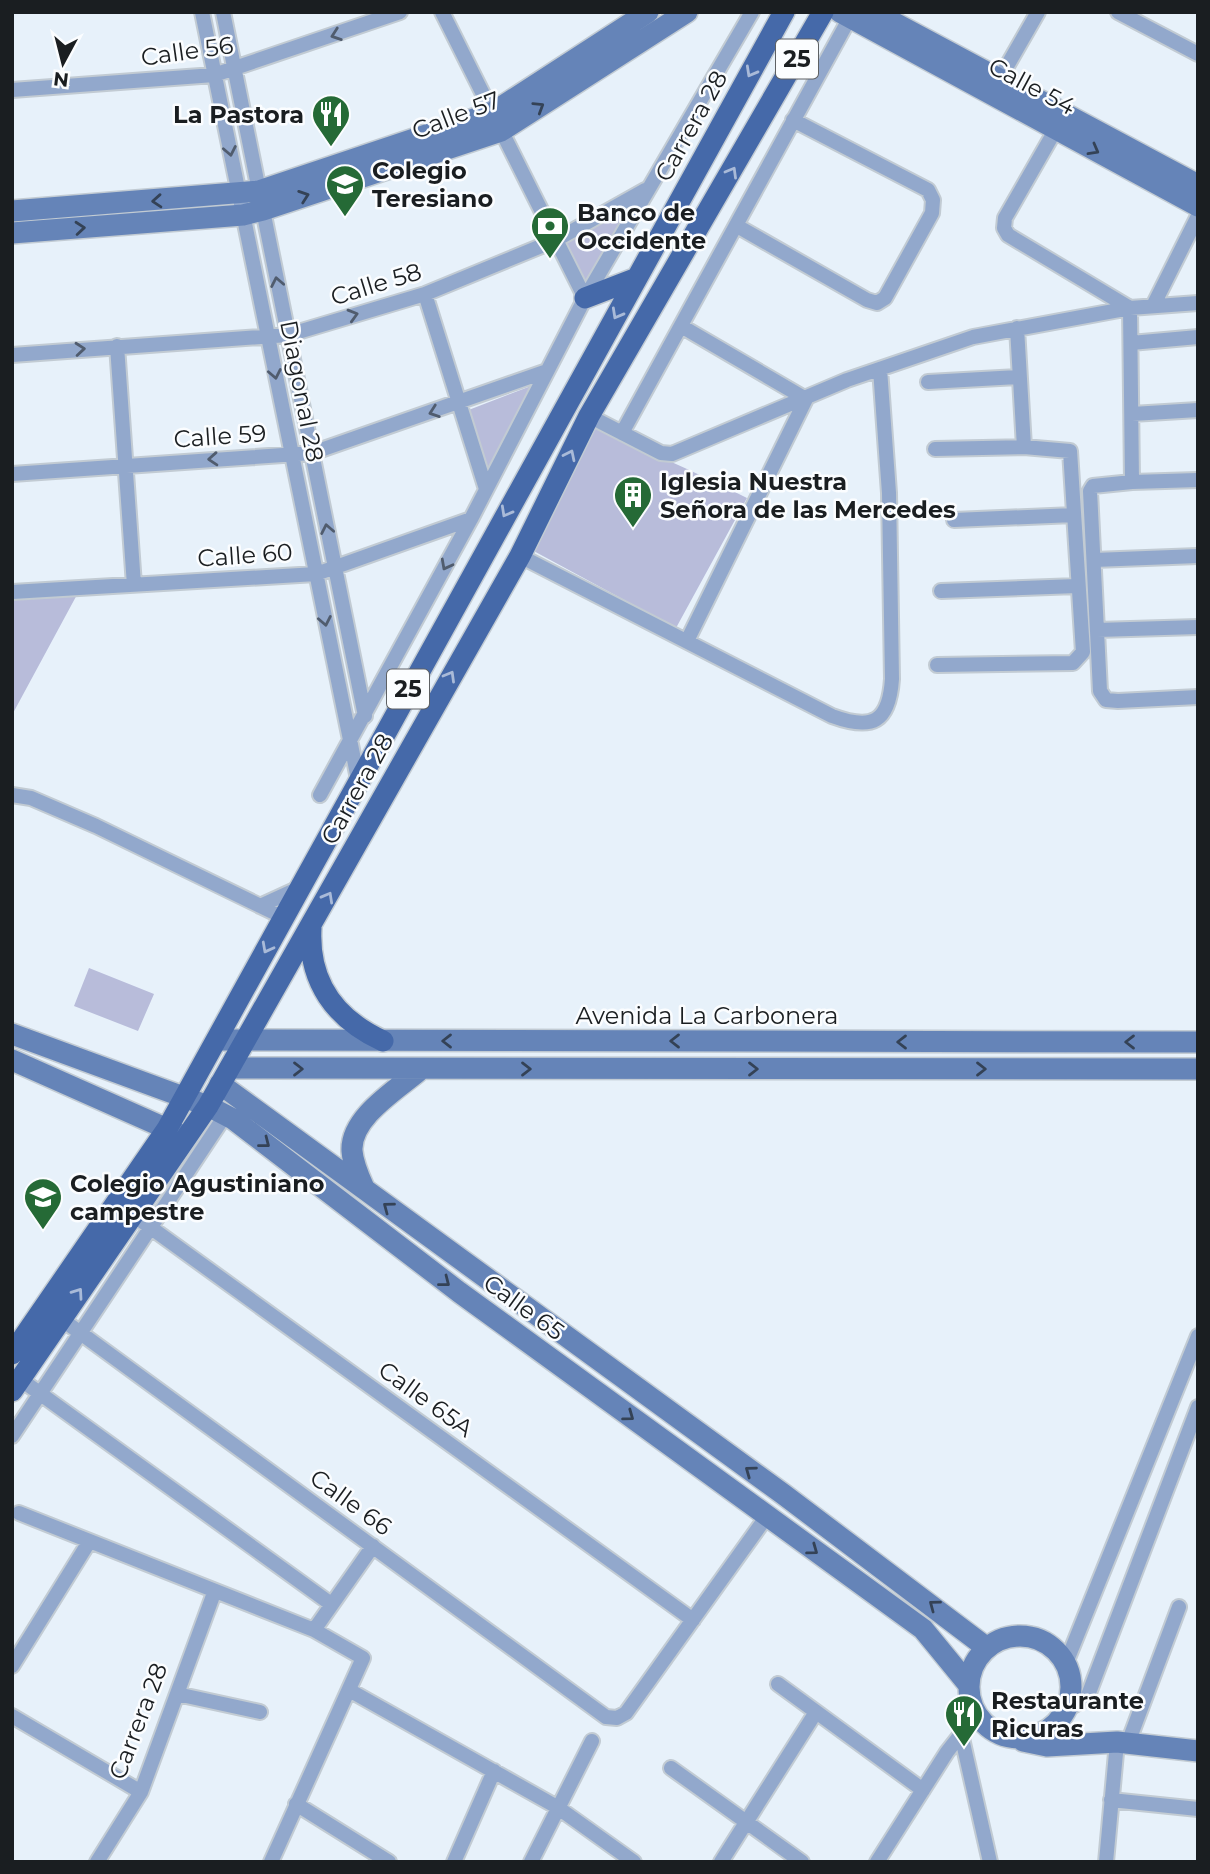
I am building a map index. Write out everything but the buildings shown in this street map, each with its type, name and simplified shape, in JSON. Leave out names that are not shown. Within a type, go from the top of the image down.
[{"type":"main road","name":"Carrera 28","points":[[12,1354],[167,1129],[784,12]]},
{"type":"main road","name":"Carrera 28","points":[[16,1385],[60,1318],[141,1220],[187,1138],[217,1110],[225,1076],[520,556],[589,416],[823,12]]},
{"type":"main road","points":[[584,298],[637,278]]},
{"type":"main road","points":[[311,928],[312,960],[322,990],[354,1026],[383,1041]]},
{"type":"street","name":"Diagonal 28","points":[[202,12],[214,75],[288,335],[365,716]]},
{"type":"street","name":"Diagonal 28","points":[[223,12],[234,71],[268,338],[358,779]]},
{"type":"street","name":"Calle 56","points":[[12,90],[214,75],[234,71],[400,12]]},
{"type":"street","points":[[442,12],[584,298]]},
{"type":"street","name":"Calle 57","points":[[497,122],[648,12]]},
{"type":"street","name":"Calle 57","points":[[12,233],[251,203],[497,122],[687,12]]},
{"type":"street","name":"Carrera 28","points":[[320,795],[471,519],[584,298],[752,12]]},
{"type":"street","name":"Calle 54","points":[[874,12],[995,87]]},
{"type":"street","points":[[995,87],[1038,12]]},
{"type":"street","points":[[1118,12],[1198,54]]},
{"type":"street","points":[[622,433],[737,226],[848,14]]},
{"type":"street","name":"Calle 54","points":[[848,14],[1060,122],[1198,206]]},
{"type":"street","points":[[737,226],[867,300],[877,303],[885,298],[932,213],[933,200],[928,190],[793,121]]},
{"type":"street","points":[[1060,122],[1005,218],[1004,228],[1008,235],[1130,308]]},
{"type":"street","name":"Calle 54","points":[[1060,122],[1198,185]]},
{"type":"street","name":"Calle 58","points":[[12,355],[288,335],[425,294],[556,240],[648,188]]},
{"type":"street","name":"Calle 57","points":[[12,211],[251,203]]},
{"type":"street","points":[[1153,306],[1198,216]]},
{"type":"street","points":[[425,294],[486,489]]},
{"type":"street","points":[[589,416],[661,453],[672,454],[880,369],[973,337],[1130,308],[1198,303]]},
{"type":"street","points":[[1130,308],[1132,482]]},
{"type":"street","points":[[681,326],[806,399]]},
{"type":"street","points":[[1017,328],[1024,447]]},
{"type":"street","points":[[1131,343],[1198,337]]},
{"type":"street","points":[[117,346],[134,585]]},
{"type":"street","points":[[520,556],[841,720],[869,724],[886,713],[890,703],[892,679],[890,546],[880,369]]},
{"type":"street","name":"Calle 59","points":[[12,474],[312,453],[544,372]]},
{"type":"street","points":[[928,382],[1018,377]]},
{"type":"street","points":[[687,641],[806,399]]},
{"type":"street","points":[[1132,414],[1198,410]]},
{"type":"street","points":[[935,449],[1024,447],[1070,451],[1083,652],[1073,663],[937,665]]},
{"type":"street","points":[[1198,480],[1104,484],[1093,486],[1090,491],[1100,691],[1106,700],[1198,698]]},
{"type":"street","points":[[954,520],[1074,515]]},
{"type":"street","name":"Calle 60","points":[[12,592],[316,574],[471,519]]},
{"type":"street","points":[[1094,560],[1198,556]]},
{"type":"street","points":[[941,591],[1077,586]]},
{"type":"street","points":[[1097,630],[1198,627]]},
{"type":"street","points":[[12,795],[31,798],[96,826],[283,917]]},
{"type":"street","points":[[260,905],[298,889]]},
{"type":"street","name":"Calle 65","points":[[12,1034],[217,1110],[459,1293],[923,1629],[968,1684]]},
{"type":"street","name":"Avenida La Carbonera","points":[[217,1040],[1198,1042]]},
{"type":"street","points":[[12,1060],[187,1138]]},
{"type":"street","points":[[225,1076],[421,1069],[1198,1069]]},
{"type":"street","points":[[364,1188],[355,1165],[354,1137],[369,1114],[421,1069]]},
{"type":"street","name":"Calle 65","points":[[225,1076],[364,1188],[987,1648]]},
{"type":"street","points":[[12,1436],[80,1332],[141,1220],[217,1110]]},
{"type":"street","name":"Calle 65A","points":[[141,1220],[693,1620]]},
{"type":"street","name":"Calle 66","points":[[60,1318],[606,1717],[617,1718],[626,1713],[693,1620]]},
{"type":"street","points":[[1066,1663],[1198,1336]]},
{"type":"street","points":[[16,1385],[40,1393],[331,1604]]},
{"type":"street","points":[[1011,1738],[1022,1739],[1044,1733],[1087,1698],[1198,1407]]},
{"type":"street","points":[[19,1513],[215,1593],[314,1630],[363,1658],[271,1862]]},
{"type":"street","points":[[693,1620],[767,1516]]},
{"type":"street","points":[[12,1666],[89,1542]]},
{"type":"street","points":[[314,1630],[373,1546]]},
{"type":"street","name":"Carrera 28","points":[[97,1862],[141,1792],[215,1593]]},
{"type":"street","points":[[1106,1862],[1111,1800],[1122,1742],[1179,1607]]},
{"type":"street","points":[[1065,1714],[1072,1694],[1071,1678],[1066,1663],[1047,1644],[1027,1636],[1006,1638],[987,1648],[974,1664],[968,1684],[976,1715],[991,1730],[1011,1738],[1047,1746],[1122,1742],[1198,1751]]},
{"type":"street","points":[[778,1684],[923,1790]]},
{"type":"street","points":[[349,1690],[557,1807],[634,1862]]},
{"type":"street","points":[[177,1694],[260,1712]]},
{"type":"street","points":[[721,1862],[816,1712]]},
{"type":"street","points":[[1065,1714],[1085,1742]]},
{"type":"street","points":[[877,1862],[976,1715]]},
{"type":"street","points":[[12,1716],[141,1792]]},
{"type":"street","points":[[961,1734],[990,1862]]},
{"type":"street","points":[[531,1862],[592,1741]]},
{"type":"street","points":[[671,1768],[802,1862]]},
{"type":"street","points":[[454,1862],[494,1771]]},
{"type":"street","points":[[1111,1800],[1198,1809]]},
{"type":"street","points":[[296,1804],[389,1862]]},
{"type":"shaded area","points":[[634,206],[584,283],[565,243]]},
{"type":"shaded area","points":[[531,386],[488,470],[466,411]]},
{"type":"shaded area","points":[[592,425],[747,498],[676,628],[530,549]]},
{"type":"shaded area","points":[[79,591],[12,715],[12,596]]},
{"type":"shaded area","points":[[89,968],[154,994],[138,1031],[74,1006]]},
{"type":"place","name":"La Pastora","points":[[331,148]]},
{"type":"place","name":"Colegio Teresiano","points":[[345,218]]},
{"type":"place","name":"Banco de Occidente","points":[[550,260]]},
{"type":"place","name":"Iglesia Nuestra Señora de las Mercedes","points":[[633,529]]},
{"type":"place","name":"Colegio Agustiniano campestre","points":[[43,1231]]},
{"type":"place","name":"Restaurante Ricuras","points":[[964,1748]]}]
